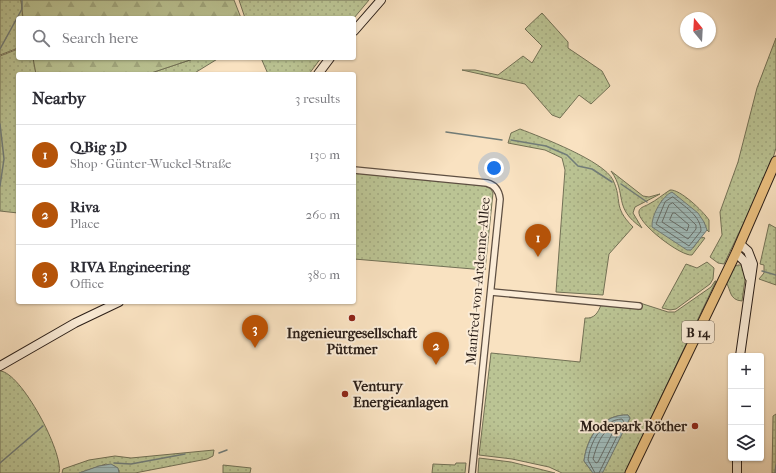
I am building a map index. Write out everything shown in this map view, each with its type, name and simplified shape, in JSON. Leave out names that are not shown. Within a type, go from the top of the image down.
[{"type":"main road","name":"B 14","points":[[630,473],[736,253],[776,161]]},
{"type":"street","points":[[356,29],[381,0]]},
{"type":"street","points":[[320,72],[328,60]]},
{"type":"street","name":"Manfred-von-Ardenne-Allee","points":[[356,170],[487,182],[495,188],[500,199],[472,473]]},
{"type":"street","points":[[740,244],[746,248],[752,260],[740,353]]},
{"type":"street","points":[[736,253],[746,265],[750,284]]},
{"type":"street","points":[[491,292],[640,306]]},
{"type":"street","points":[[0,366],[75,323],[115,304]]},
{"type":"street","points":[[737,461],[737,473]]},
{"type":"green space","points":[[0,0],[21,0],[23,16],[16,16],[16,49],[0,55]]},
{"type":"green space","points":[[21,0],[234,0],[240,16],[23,16]]},
{"type":"green space","points":[[239,0],[369,0],[356,16],[244,16]]},
{"type":"green space","points":[[542,13],[568,42],[568,48],[602,71],[610,86],[591,104],[579,95],[560,118],[552,115],[525,84],[462,70],[475,70],[498,75],[523,56],[532,63],[542,46],[525,29]]},
{"type":"green space","points":[[776,38],[776,148],[770,168],[724,264],[718,263],[710,257],[722,235],[720,212],[738,162],[757,88]]},
{"type":"green space","points":[[16,50],[16,60],[33,60],[36,72],[16,72],[16,213],[0,211],[0,56]]},
{"type":"green space","points":[[33,60],[190,60],[154,72],[36,72]]},
{"type":"green space","points":[[190,60],[216,60],[196,72],[154,72]]},
{"type":"green space","points":[[262,60],[320,60],[310,72],[267,72]]},
{"type":"green space","points":[[520,129],[571,150],[598,165],[613,180],[622,214],[633,227],[609,254],[603,295],[556,292],[565,170],[562,158],[545,150],[508,143],[511,133]]},
{"type":"green space","points":[[611,171],[643,196],[649,197],[660,194],[635,207],[633,213],[642,228],[633,221],[623,207],[619,187]]},
{"type":"green space","points":[[356,173],[482,185],[491,189],[493,193],[485,270],[356,259]]},
{"type":"green space","points":[[670,190],[679,193],[697,206],[709,220],[709,232],[706,229],[704,222],[662,200],[660,206],[693,248],[701,237],[705,238],[692,255],[679,251],[670,245],[652,231],[640,216],[639,211],[641,208],[655,201]]},
{"type":"green space","points":[[769,224],[776,228],[776,285],[759,279],[764,273],[764,265],[760,264]]},
{"type":"green space","points":[[707,262],[714,268],[713,279],[710,284],[676,309],[670,310],[662,308],[686,264],[697,268]]},
{"type":"green space","points":[[742,265],[746,272],[742,301],[733,297],[726,282],[733,267]]},
{"type":"green space","points":[[715,281],[625,473],[602,473],[630,418],[628,415],[611,418],[597,428],[592,435],[588,443],[584,461],[593,473],[562,473],[549,467],[512,459],[479,455],[491,353],[580,362],[585,318],[591,318],[595,315],[601,305],[639,309],[640,303],[668,312],[675,312],[711,287]]},
{"type":"green space","points":[[0,371],[9,375],[19,385],[39,415],[55,449],[59,463],[59,473],[0,473]]},
{"type":"green space","points":[[776,414],[776,473],[772,473],[773,416]]},
{"type":"green space","points":[[214,450],[213,456],[207,459],[135,473],[119,473],[119,470],[106,464],[79,473],[62,473],[63,469],[89,460],[115,456],[131,458]]},
{"type":"green space","points":[[479,458],[511,462],[555,473],[478,473]]},
{"type":"green space","points":[[456,463],[466,463],[465,473],[432,473],[433,464],[455,465]]},
{"type":"green space","points":[[223,465],[251,468],[250,473],[223,473]]},
{"type":"water","points":[[672,192],[698,213],[707,230],[691,250],[687,250],[652,227],[655,212],[661,202],[668,194]]},
{"type":"water","points":[[628,415],[630,418],[603,472],[593,473],[584,461],[593,435],[598,428],[611,418]]},
{"type":"water","points":[[111,464],[118,468],[119,473],[79,473],[99,466]]},
{"type":"waterway","points":[[18,16],[22,9],[22,0]]},
{"type":"waterway","points":[[0,49],[16,20]]},
{"type":"waterway","points":[[0,124],[4,159],[0,186]]},
{"type":"waterway","points":[[446,132],[502,140]]},
{"type":"waterway","points":[[511,140],[546,146],[567,155],[578,166],[592,169],[612,182]]},
{"type":"waterway","points":[[621,184],[647,202]]},
{"type":"waterway","points":[[762,271],[776,275]]},
{"type":"waterway","points":[[0,463],[43,426]]},
{"type":"waterway","points":[[219,453],[227,450]]},
{"type":"waterway","points":[[114,463],[131,464],[185,454]]},
{"type":"waterway","points":[[775,473],[776,465]]},
{"type":"place","name":"Q.Big 3D","points":[[538,257]]},
{"type":"place","name":"Ingenieurgesellschaft Püttmer","points":[[352,318]]},
{"type":"place","name":"RIVA Engineering","points":[[255,348]]},
{"type":"place","name":"Riva","points":[[436,365]]},
{"type":"place","name":"Ventury Energieanlagen","points":[[345,394]]},
{"type":"place","name":"Modepark Röther","points":[[695,426]]}]
